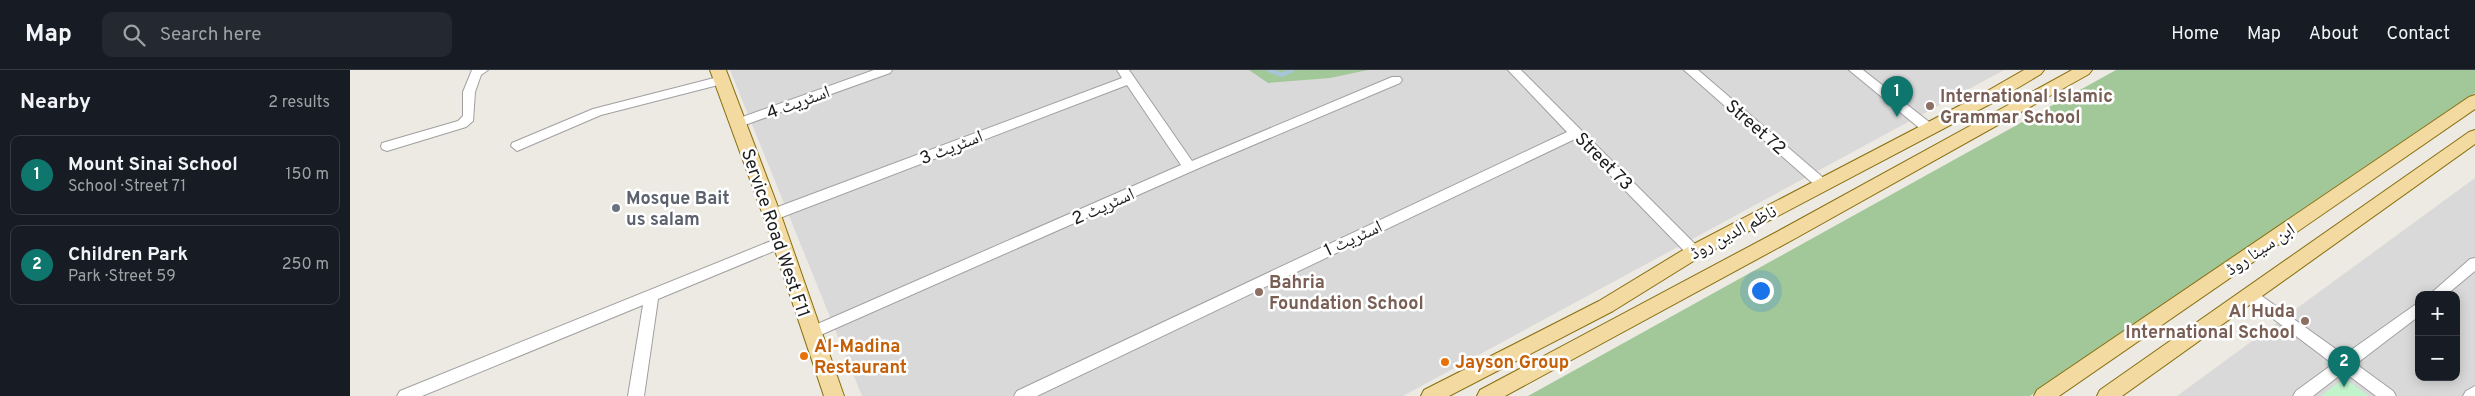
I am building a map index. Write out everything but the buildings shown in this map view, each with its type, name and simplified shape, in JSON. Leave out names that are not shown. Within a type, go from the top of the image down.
[{"type":"main road","name":"ناظم الدین روڈ","points":[[1487,396],[1790,233],[2084,70]]},
{"type":"main road","name":"ناظم الدین روڈ","points":[[1431,396],[1606,306],[1694,252],[1988,98],[2027,72]]},
{"type":"main road","name":"Service Road West F11","points":[[720,75],[772,215],[811,334],[834,396]]},
{"type":"main road","name":"ابن سینا روڈ","points":[[2044,396],[2475,101]]},
{"type":"main road","name":"ابن سینا روڈ","points":[[2107,396],[2475,136]]},
{"type":"main road","points":[[1767,214],[1790,233]]},
{"type":"main road","points":[[1606,306],[1622,323]]},
{"type":"street","points":[[387,146],[462,124],[469,118],[469,92],[476,73],[482,70]]},
{"type":"street","name":"اسٹریٹ 4","points":[[738,123],[886,70]]},
{"type":"street","name":"Street 73","points":[[1514,70],[1694,252]]},
{"type":"street","name":"Street 72","points":[[1690,70],[1822,184]]},
{"type":"street","points":[[1855,70],[1928,128]]},
{"type":"street","points":[[517,146],[597,112],[720,75]]},
{"type":"street","points":[[1126,75],[1190,168]]},
{"type":"street","name":"اسٹریٹ 3","points":[[772,215],[1126,75]]},
{"type":"street","name":"اسٹریٹ 2","points":[[811,334],[1396,80]]},
{"type":"street","name":"اسٹریٹ 1","points":[[1022,396],[1576,133]]},
{"type":"street","points":[[405,396],[651,297],[781,242]]},
{"type":"street","points":[[2441,291],[2475,263]]},
{"type":"street","points":[[2252,294],[2388,396]]},
{"type":"street","points":[[636,396],[651,297]]},
{"type":"street","points":[[2301,396],[2415,311]]},
{"type":"street","points":[[2471,396],[2475,393]]},
{"type":"shaded area","points":[[730,70],[2004,70],[1403,396],[862,396]]},
{"type":"shaded area","points":[[2475,178],[2475,396],[2177,396]]},
{"type":"green space","points":[[1249,70],[1368,70],[1330,78],[1268,83]]},
{"type":"green space","points":[[2116,70],[2475,70],[2475,93],[2030,396],[1528,396]]},
{"type":"green space","points":[[2344,378],[2369,396],[2321,396]]},
{"type":"waterway","points":[[1269,70],[1282,75],[1292,70]]},
{"type":"place","name":"International Islamic Grammar School","points":[[1930,106]]},
{"type":"place","name":"Mount Sinai School","points":[[1897,117]]},
{"type":"place","name":"Mosque Bait us salam","points":[[616,208]]},
{"type":"place","name":"Bahria Foundation School","points":[[1259,292]]},
{"type":"place","name":"Al Huda International School","points":[[2305,321]]},
{"type":"place","name":"Al-Madina Restaurant","points":[[804,356]]},
{"type":"place","name":"Jayson Group","points":[[1445,362]]},
{"type":"place","name":"Children Park","points":[[2344,387]]}]
